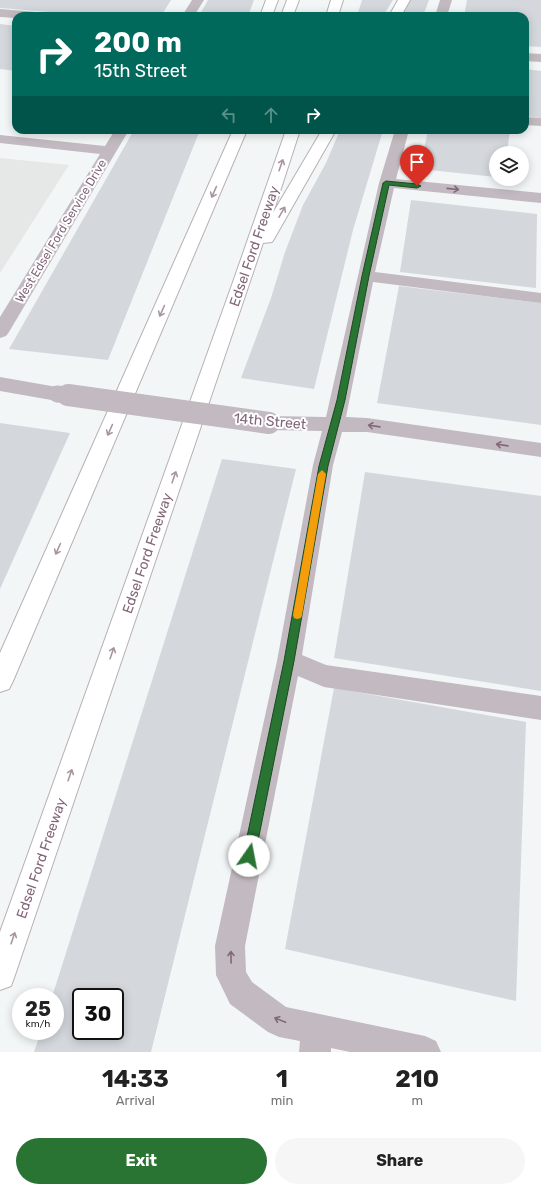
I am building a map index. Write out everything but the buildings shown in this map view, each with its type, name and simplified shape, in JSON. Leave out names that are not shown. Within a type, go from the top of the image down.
[{"type":"highway","points":[[268,12],[272,0]]},
{"type":"highway","points":[[288,12],[293,0]]},
{"type":"highway","points":[[333,12],[337,0]]},
{"type":"highway","points":[[397,12],[404,0]]},
{"type":"highway","points":[[226,134],[227,161]]},
{"type":"highway","points":[[0,681],[238,134]]},
{"type":"highway","name":"Edsel Ford Freeway","points":[[0,974],[242,282],[292,134]]},
{"type":"highway","points":[[242,282],[327,134]]},
{"type":"street","points":[[190,12],[198,0]]},
{"type":"street","points":[[442,12],[446,0]]},
{"type":"street","points":[[0,13],[12,14]]},
{"type":"street","points":[[529,57],[541,58]]},
{"type":"street","points":[[529,121],[541,122]]},
{"type":"street","name":"West Edsel Ford Service Drive","points":[[0,332],[120,134]]},
{"type":"street","points":[[401,134],[386,183],[335,426],[324,466],[289,661],[230,946],[231,975],[241,994],[279,1021],[316,1041],[425,1052]]},
{"type":"street","points":[[0,139],[109,151]]},
{"type":"street","points":[[386,183],[541,198]]},
{"type":"street","points":[[366,276],[541,298]]},
{"type":"street","name":"14th Street","points":[[0,384],[57,394],[269,423],[335,426],[367,425],[541,450]]},
{"type":"street","points":[[289,661],[324,676],[541,708]]},
{"type":"shaded area","points":[[0,0],[171,0],[164,12],[48,12],[0,8]]},
{"type":"shaded area","points":[[208,0],[254,0],[250,12],[201,12]]},
{"type":"shaded area","points":[[362,0],[393,0],[386,12],[358,12]]},
{"type":"shaded area","points":[[410,0],[429,0],[424,12],[403,12]]},
{"type":"shaded area","points":[[467,0],[541,0],[541,47],[529,46],[529,12],[465,12]]},
{"type":"shaded area","points":[[0,24],[12,26],[12,70],[0,69]]},
{"type":"shaded area","points":[[529,70],[541,71],[541,118],[529,116]]},
{"type":"shaded area","points":[[132,134],[198,134],[108,360],[9,349]]},
{"type":"shaded area","points":[[338,134],[382,134],[353,230],[314,389],[241,378],[271,298],[285,252],[303,205],[326,163]]},
{"type":"shaded area","points":[[427,134],[509,134],[508,146],[489,146],[489,176],[420,169]]},
{"type":"shaded area","points":[[0,158],[69,165],[0,273]]},
{"type":"shaded area","points":[[411,200],[537,214],[536,288],[400,272]]},
{"type":"shaded area","points":[[399,286],[541,303],[541,425],[377,403]]},
{"type":"shaded area","points":[[0,423],[70,433],[0,589]]},
{"type":"shaded area","points":[[222,459],[296,469],[151,1052],[34,1052],[38,1040],[64,1040],[64,988],[55,988]]},
{"type":"shaded area","points":[[365,472],[541,496],[541,691],[334,658]]},
{"type":"shaded area","points":[[334,688],[526,722],[516,1001],[285,949]]},
{"type":"slow traffic","points":[[297,615],[322,474]]},
{"type":"route","points":[[249,856],[289,661],[324,466],[341,400],[386,183],[417,186]]}]
